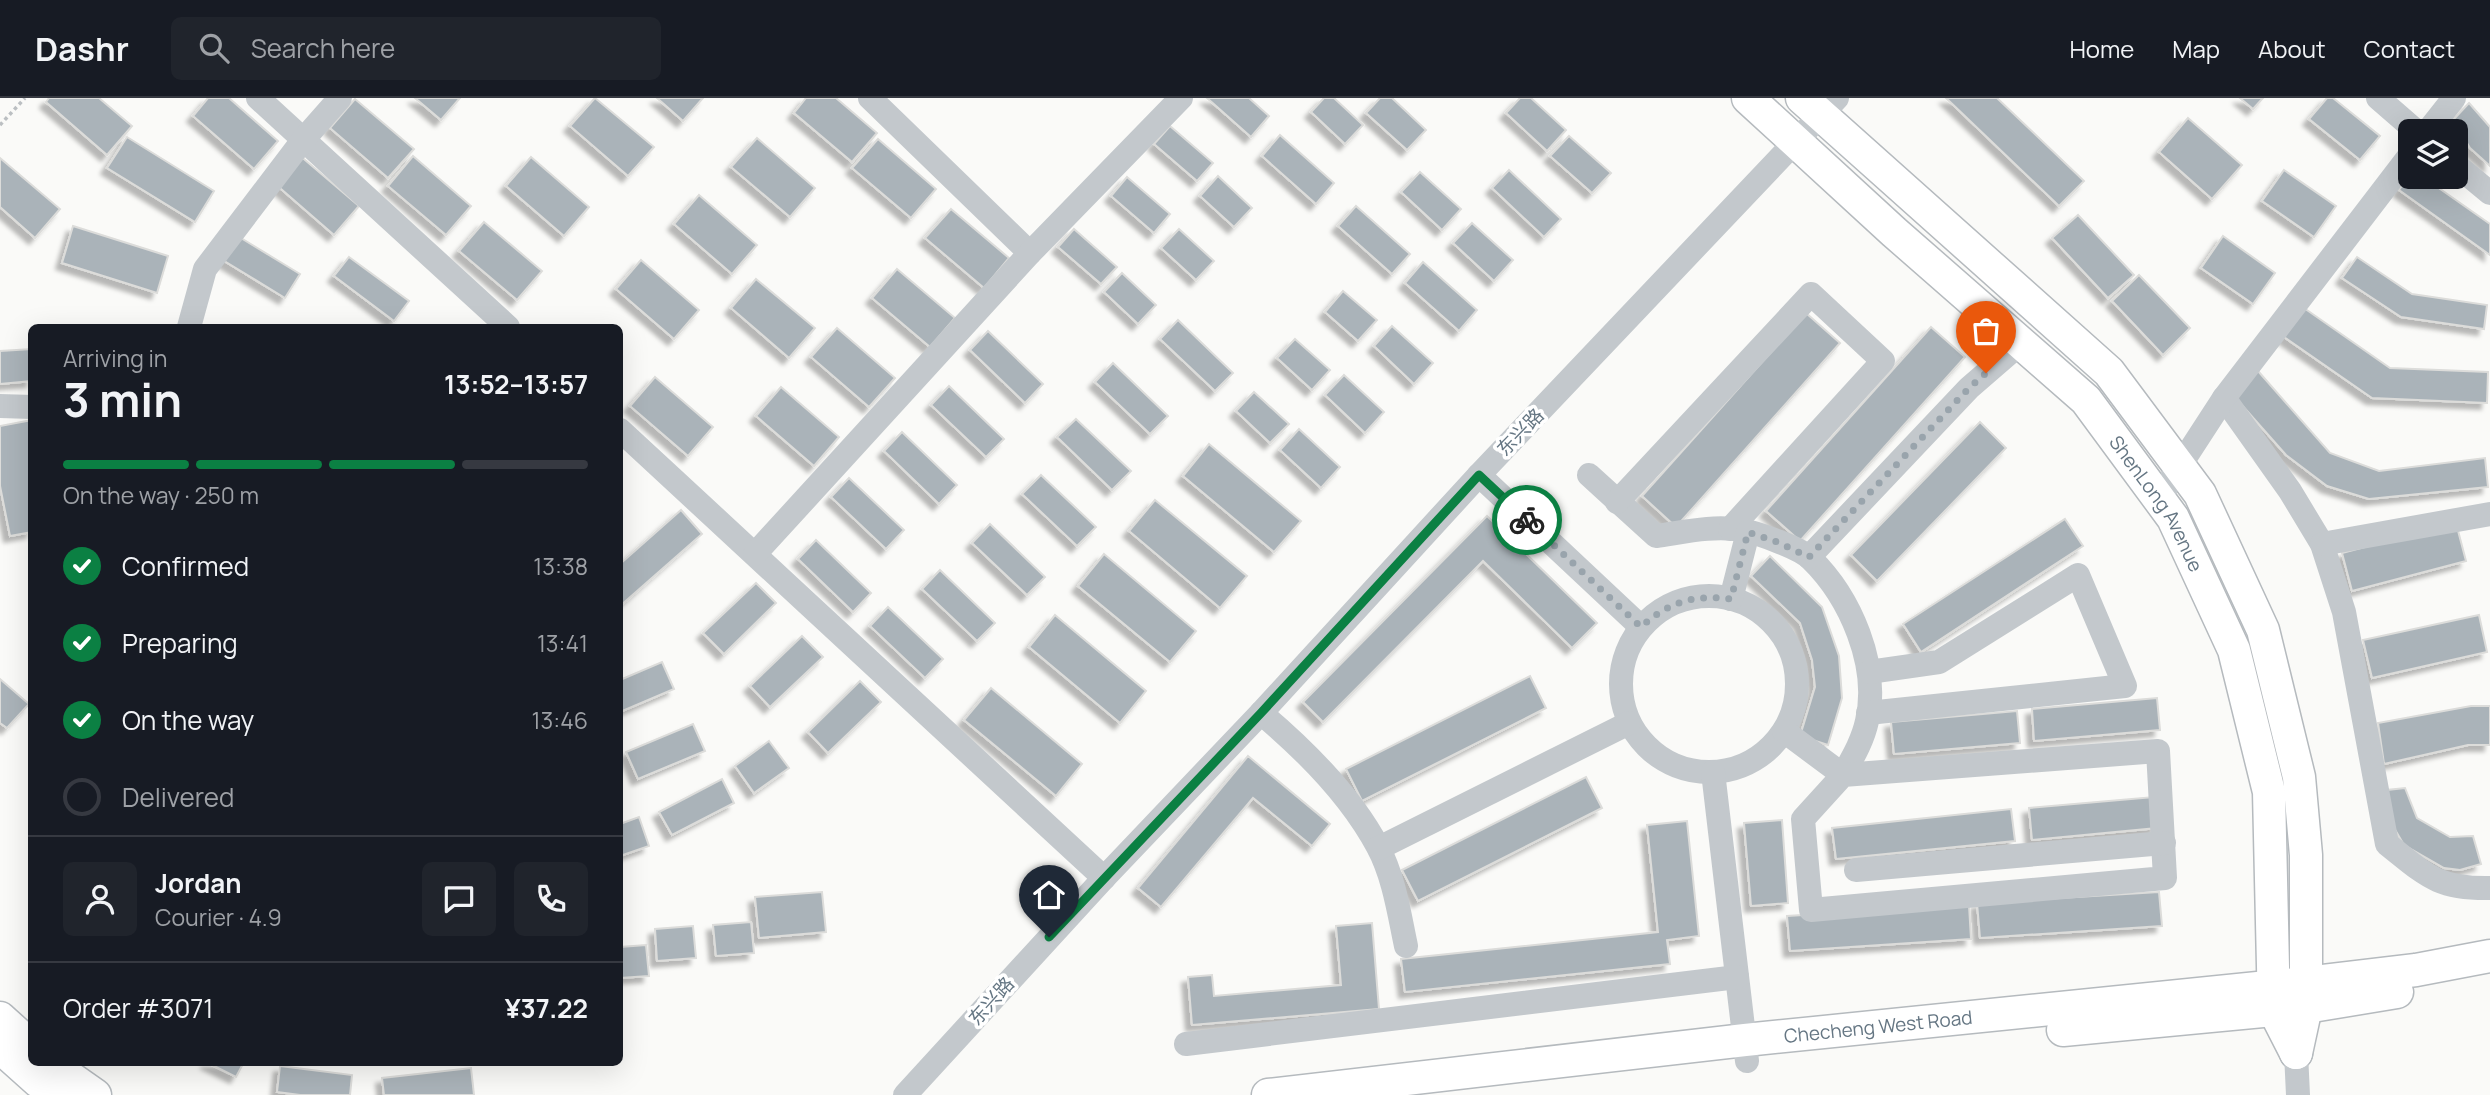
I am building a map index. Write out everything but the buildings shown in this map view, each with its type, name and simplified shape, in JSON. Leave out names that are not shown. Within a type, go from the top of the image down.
[{"type":"main road","name":"ShenLong Avenue","points":[[1748,98],[2085,400],[2173,518],[2234,650],[2269,792],[2274,998],[2296,1053]]},
{"type":"main road","name":"ShenLong Avenue","points":[[1820,104],[2109,372],[2200,494],[2263,630],[2299,777],[2306,856],[2306,995],[2296,1053]]},
{"type":"main road","name":"Checheng West Road","points":[[2306,995],[2490,956]]},
{"type":"main road","name":"Checheng West Road","points":[[1268,1095],[2490,976]]},
{"type":"main road","points":[[0,1018],[28,1043]]},
{"type":"main road","points":[[0,1047],[38,1082],[57,1095]]},
{"type":"main road","name":"Checheng West Road","points":[[1441,1095],[1746,1050]]},
{"type":"main road","points":[[54,1066],[95,1095]]},
{"type":"street","points":[[258,98],[505,324]]},
{"type":"street","points":[[190,324],[205,269],[303,140],[340,98]]},
{"type":"street","points":[[870,98],[1030,253]]},
{"type":"street","points":[[755,554],[1030,253],[1181,98]]},
{"type":"street","points":[[2378,98],[2402,119]]},
{"type":"street","points":[[2437,119],[2453,99]]},
{"type":"street","name":"东兴路","points":[[905,1095],[1479,475],[1796,141],[1820,104]]},
{"type":"street","points":[[2159,498],[2224,398],[2398,171]]},
{"type":"street","points":[[2468,175],[2490,193]]},
{"type":"street","points":[[1617,502],[1811,294],[1883,361],[1739,531],[1731,599]]},
{"type":"street","points":[[1809,557],[1969,388],[2021,343]]},
{"type":"street","points":[[2224,398],[2290,491],[2322,544],[2344,612],[2387,844],[2432,879],[2464,889],[2490,888]]},
{"type":"street","points":[[0,406],[28,407]]},
{"type":"street","points":[[623,433],[1104,877]]},
{"type":"street","points":[[1479,475],[1641,627]]},
{"type":"street","points":[[1589,475],[1656,536],[1707,529],[1739,531],[1777,542],[1809,557],[1846,605],[1863,644],[1869,672],[1868,713],[1858,749],[1843,775],[1803,820],[1811,910],[2165,878],[2158,751],[1843,775],[1784,731]]},
{"type":"street","points":[[2322,544],[2490,514]]},
{"type":"street","points":[[1868,713],[2125,686],[2078,575],[1939,662],[1869,672]]},
{"type":"street","points":[[1712,596],[1731,599],[1753,608],[1772,622],[1786,641],[1795,663],[1797,686],[1793,709],[1784,731],[1765,752],[1741,766],[1713,772],[1693,770],[1664,759],[1640,740],[1629,723],[1623,704],[1620,683],[1623,663],[1630,644],[1641,627],[1664,608],[1692,598],[1712,596]]},
{"type":"street","points":[[1261,713],[1325,772],[1379,848],[1392,883],[1406,946]]},
{"type":"street","points":[[1379,848],[1629,723]]},
{"type":"street","points":[[1713,772],[1746,1050]]},
{"type":"street","points":[[1856,870],[2164,843]]},
{"type":"street","points":[[1186,1044],[1737,977]]},
{"type":"street","name":"ShenLong Avenue","points":[[2296,1053],[2298,1095]]},
{"type":"path","points":[[0,125],[25,98]]},
{"type":"way so far","points":[[1527,520],[1641,627],[1673,604],[1692,598],[1712,596],[1731,599],[1748,532],[1809,557],[1986,373]]},
{"type":"route","points":[[1049,937],[1261,713],[1479,475],[1527,520]]}]
